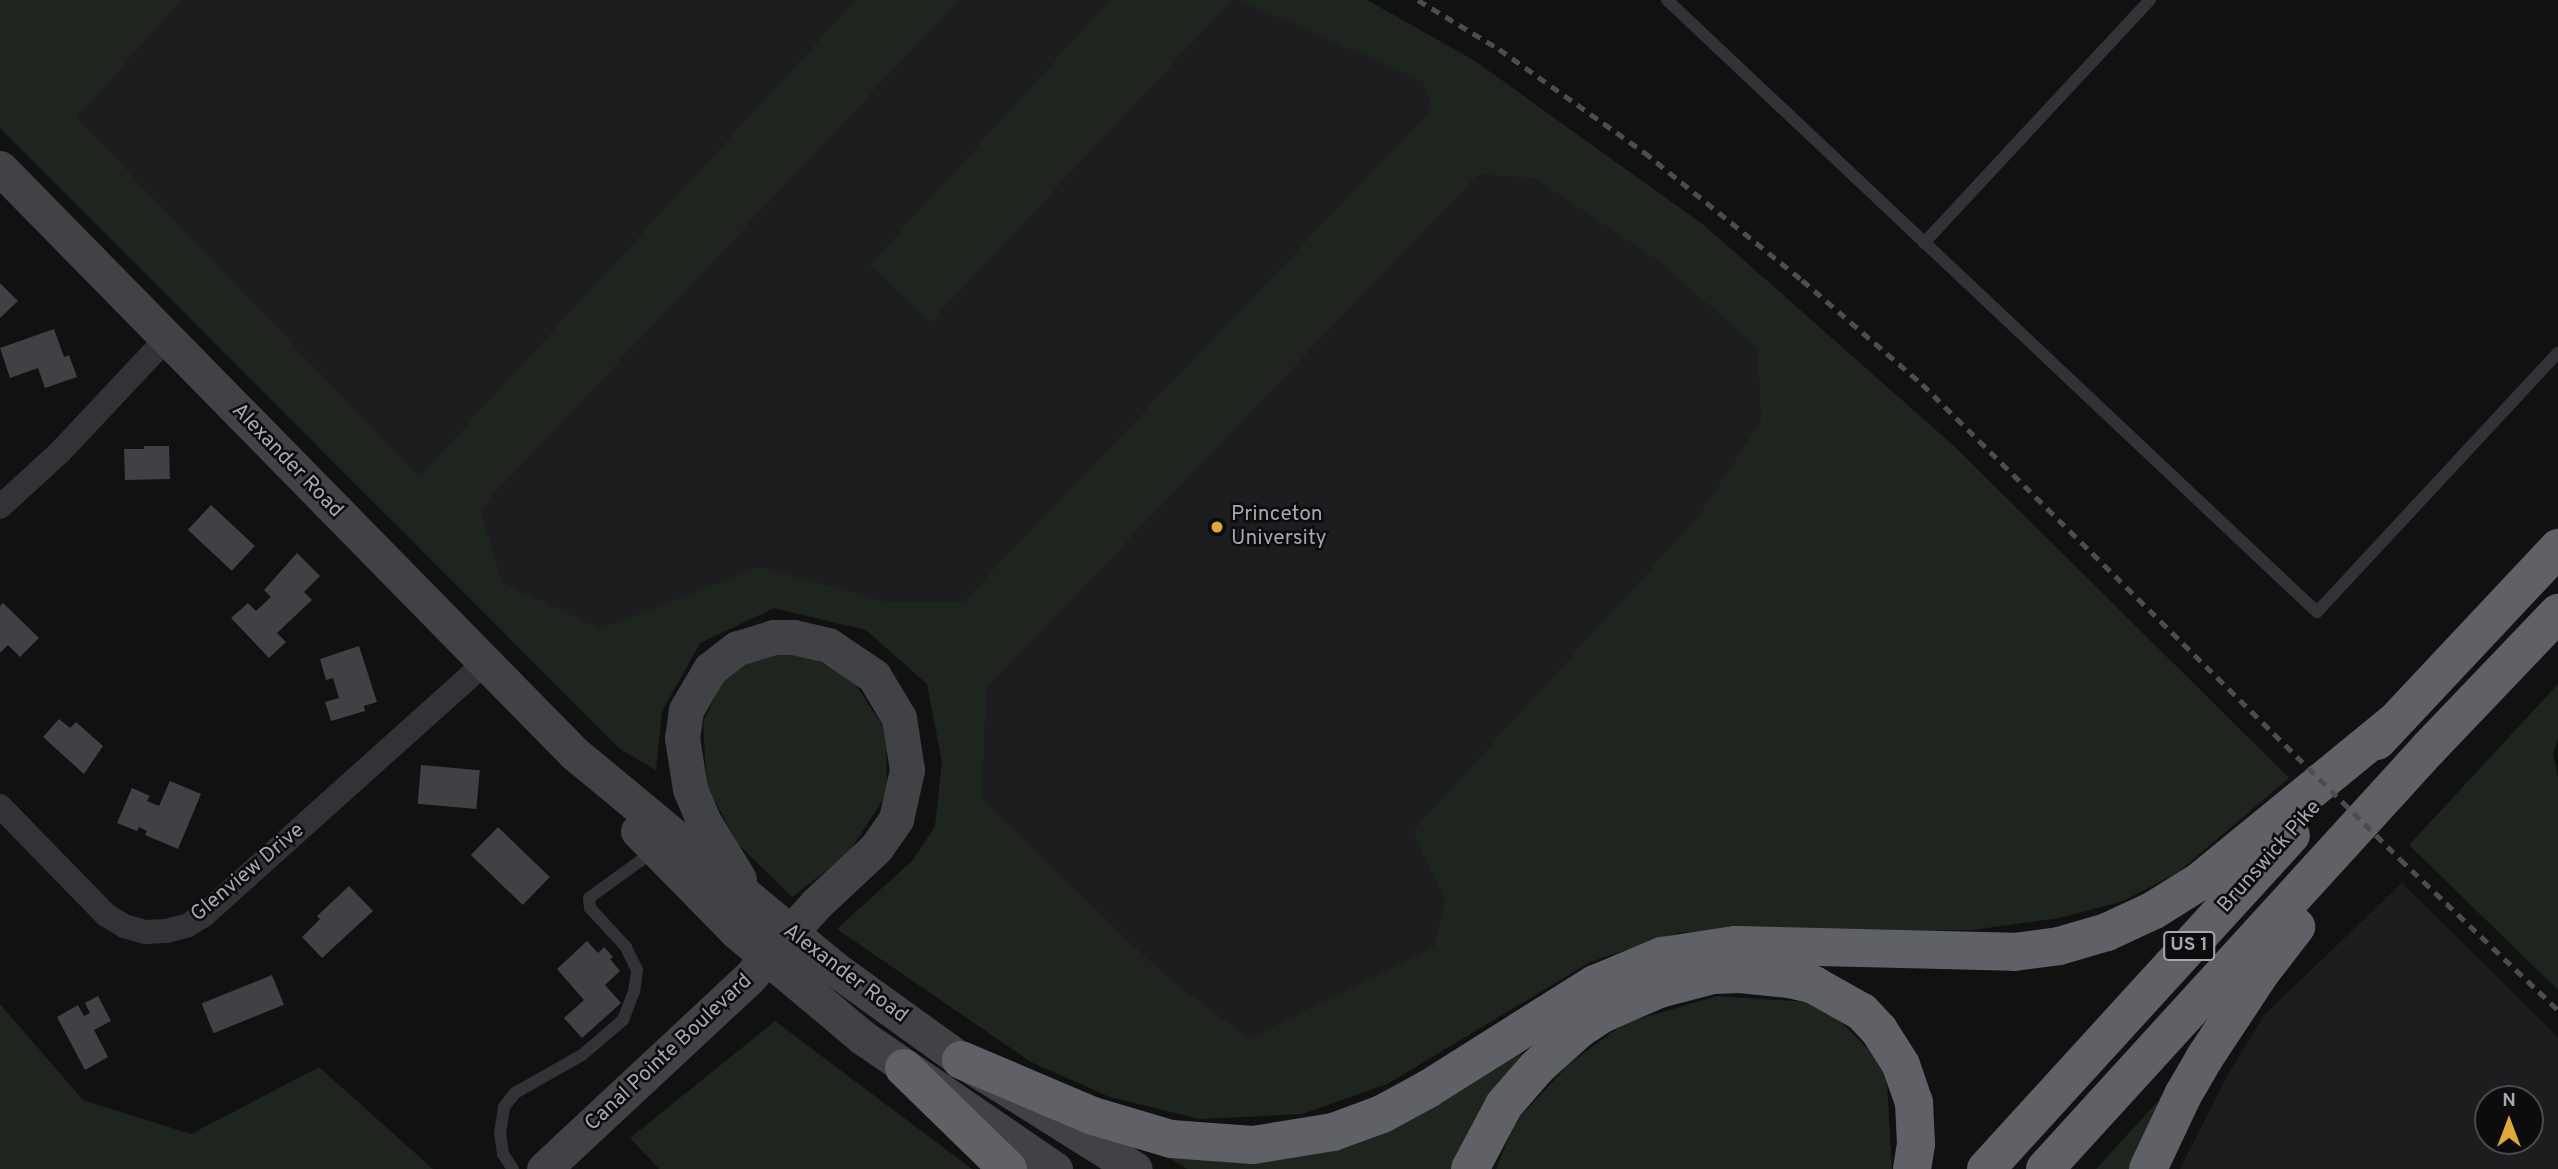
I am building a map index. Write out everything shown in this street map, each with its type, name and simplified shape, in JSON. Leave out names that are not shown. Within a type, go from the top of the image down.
[{"type":"highway","name":"Brunswick Pike","points":[[1986,1169],[2393,723],[2558,548]]},
{"type":"highway","name":"Brunswick Pike","points":[[2045,1169],[2429,748],[2558,613]]},
{"type":"highway","points":[[961,1060],[1093,1116],[1171,1139],[1224,1146],[1309,1138],[1382,1114],[1427,1089],[1570,998],[1615,973],[1662,956],[1736,945],[2014,952],[2059,946],[2107,932],[2154,910],[2199,882],[2393,723]]},
{"type":"highway","points":[[2148,1169],[2183,1095],[2241,1002],[2429,748]]},
{"type":"highway","points":[[1470,1169],[1511,1096],[1537,1067],[1579,1029],[1604,1013],[1659,989],[1713,975],[1740,974],[1789,979],[1814,985],[1862,1012],[1879,1030],[1901,1065],[1914,1102],[1916,1144],[1912,1169]]},
{"type":"highway","points":[[904,1068],[1008,1169]]},
{"type":"main road","name":"Alexander Road","points":[[0,168],[575,753],[835,969],[961,1060],[1135,1169]]},
{"type":"main road","name":"Canal Pointe Boulevard","points":[[544,1169],[767,959],[884,839],[902,803],[907,771],[902,728],[885,689],[859,663],[828,645],[810,640],[774,637],[737,648],[710,669],[686,710],[682,738],[690,789],[703,820],[753,903]]},
{"type":"main road","name":"Alexander Road","points":[[575,753],[655,850],[767,959],[904,1068],[1055,1169]]},
{"type":"street","points":[[0,507],[60,452],[166,339]]},
{"type":"street","name":"Glenview Drive","points":[[0,806],[106,915],[124,926],[145,932],[186,926],[204,915],[485,663]]},
{"type":"lane","points":[[1667,0],[2317,612],[2558,353]]},
{"type":"lane","points":[[1924,243],[2150,0]]},
{"type":"lane","points":[[513,1169],[503,1154],[500,1133],[504,1107],[515,1093],[582,1055],[623,1020],[635,992],[637,970],[626,947],[590,908],[589,898],[655,850]]},
{"type":"shaded area","name":"Princeton University","points":[[0,0],[1367,0],[1475,61],[1705,226],[1955,447],[2289,778],[2177,873],[2123,901],[2059,918],[1971,930],[1681,932],[1590,962],[1387,1084],[1302,1114],[1200,1119],[1110,1097],[1031,1062],[837,929],[912,861],[935,827],[942,762],[927,684],[866,630],[774,608],[700,643],[662,711],[656,770],[620,749],[0,128]]},
{"type":"shaded area","points":[[0,0],[181,0],[77,118],[419,477],[856,0],[959,0],[480,509],[502,582],[600,629],[760,567],[887,602],[963,602],[1432,109],[1423,81],[1239,0],[1367,0],[1475,61],[1705,226],[1955,447],[2289,778],[2177,873],[2123,901],[2059,918],[1971,930],[1681,932],[1590,962],[1387,1084],[1302,1114],[1200,1119],[1110,1097],[1031,1062],[837,929],[912,861],[935,827],[942,762],[927,684],[866,630],[774,608],[700,643],[662,711],[656,770],[620,749],[0,128]],"holes":[[[1478,174],[1534,178],[1660,262],[1758,348],[1761,421],[1698,517],[1413,831],[1445,901],[1434,947],[1249,1038],[1164,975],[982,799],[986,689]]]},
{"type":"shaded area","points":[[1110,0],[1232,0],[930,323],[870,265]]},
{"type":"shaded area","points":[[799,649],[854,682],[886,731],[887,793],[848,854],[792,897],[738,844],[707,786],[703,722],[729,667]]},
{"type":"shaded area","points":[[2558,684],[2558,738],[2553,754],[2558,776],[2558,990],[2409,845]]},
{"type":"shaded area","points":[[2402,883],[2558,1037],[2558,1169],[2180,1169],[2227,1076],[2265,1014]]},
{"type":"shaded area","points":[[1717,996],[1821,1003],[1886,1066],[1892,1169],[1496,1169],[1516,1121],[1570,1063],[1625,1023]]},
{"type":"shaded area","points":[[0,1004],[83,1100],[191,1134],[319,1067],[433,1169],[0,1169]]},
{"type":"shaded area","points":[[775,1021],[972,1169],[659,1169],[630,1138]]},
{"type":"shaded area","points":[[1525,1046],[1466,1169],[1187,1169],[1158,1151],[1347,1143]]},
{"type":"shaded area","points":[[2159,1100],[2130,1169],[2096,1169]]},
{"type":"building","points":[[0,283],[18,301],[0,318]]},
{"type":"building","points":[[54,329],[64,357],[69,355],[77,377],[45,388],[38,368],[10,378],[0,348]]},
{"type":"building","points":[[144,446],[169,446],[170,479],[125,480],[124,449],[144,449]]},
{"type":"building","points":[[211,505],[255,546],[232,571],[188,530]]},
{"type":"building","points":[[297,553],[320,576],[304,592],[312,600],[277,633],[286,642],[269,658],[231,618],[248,603],[256,611],[271,597],[264,590]]},
{"type":"building","points":[[3,603],[39,638],[20,657],[8,645],[0,653],[0,606]]},
{"type":"building","points":[[359,646],[377,702],[364,706],[365,711],[331,721],[325,702],[339,698],[333,678],[326,680],[320,659]]},
{"type":"building","points":[[59,719],[70,728],[76,722],[103,746],[84,774],[43,737]]},
{"type":"building","points":[[421,765],[480,770],[476,809],[418,804]]},
{"type":"building","points":[[170,781],[201,794],[178,849],[145,835],[147,831],[139,827],[137,831],[117,823],[132,788],[150,796],[147,801],[159,806]]},
{"type":"building","points":[[498,827],[550,877],[523,905],[471,855]]},
{"type":"building","points":[[349,886],[373,911],[322,958],[302,937],[320,919],[317,916]]},
{"type":"building","points":[[587,941],[598,953],[604,947],[613,957],[610,959],[620,971],[605,985],[621,1003],[582,1038],[564,1018],[584,1000],[557,969]]},
{"type":"building","points":[[272,975],[284,1005],[214,1033],[202,1003]]},
{"type":"building","points":[[98,996],[111,1021],[94,1030],[108,1057],[85,1070],[57,1017],[78,1005],[84,1016],[90,1013],[85,1003]]},
{"type":"railway","points":[[1418,0],[1499,49],[1644,152],[1802,280],[1922,384],[2400,859],[2558,1010]]},
{"type":"place","name":"Princeton University","points":[[1217,527]]}]
